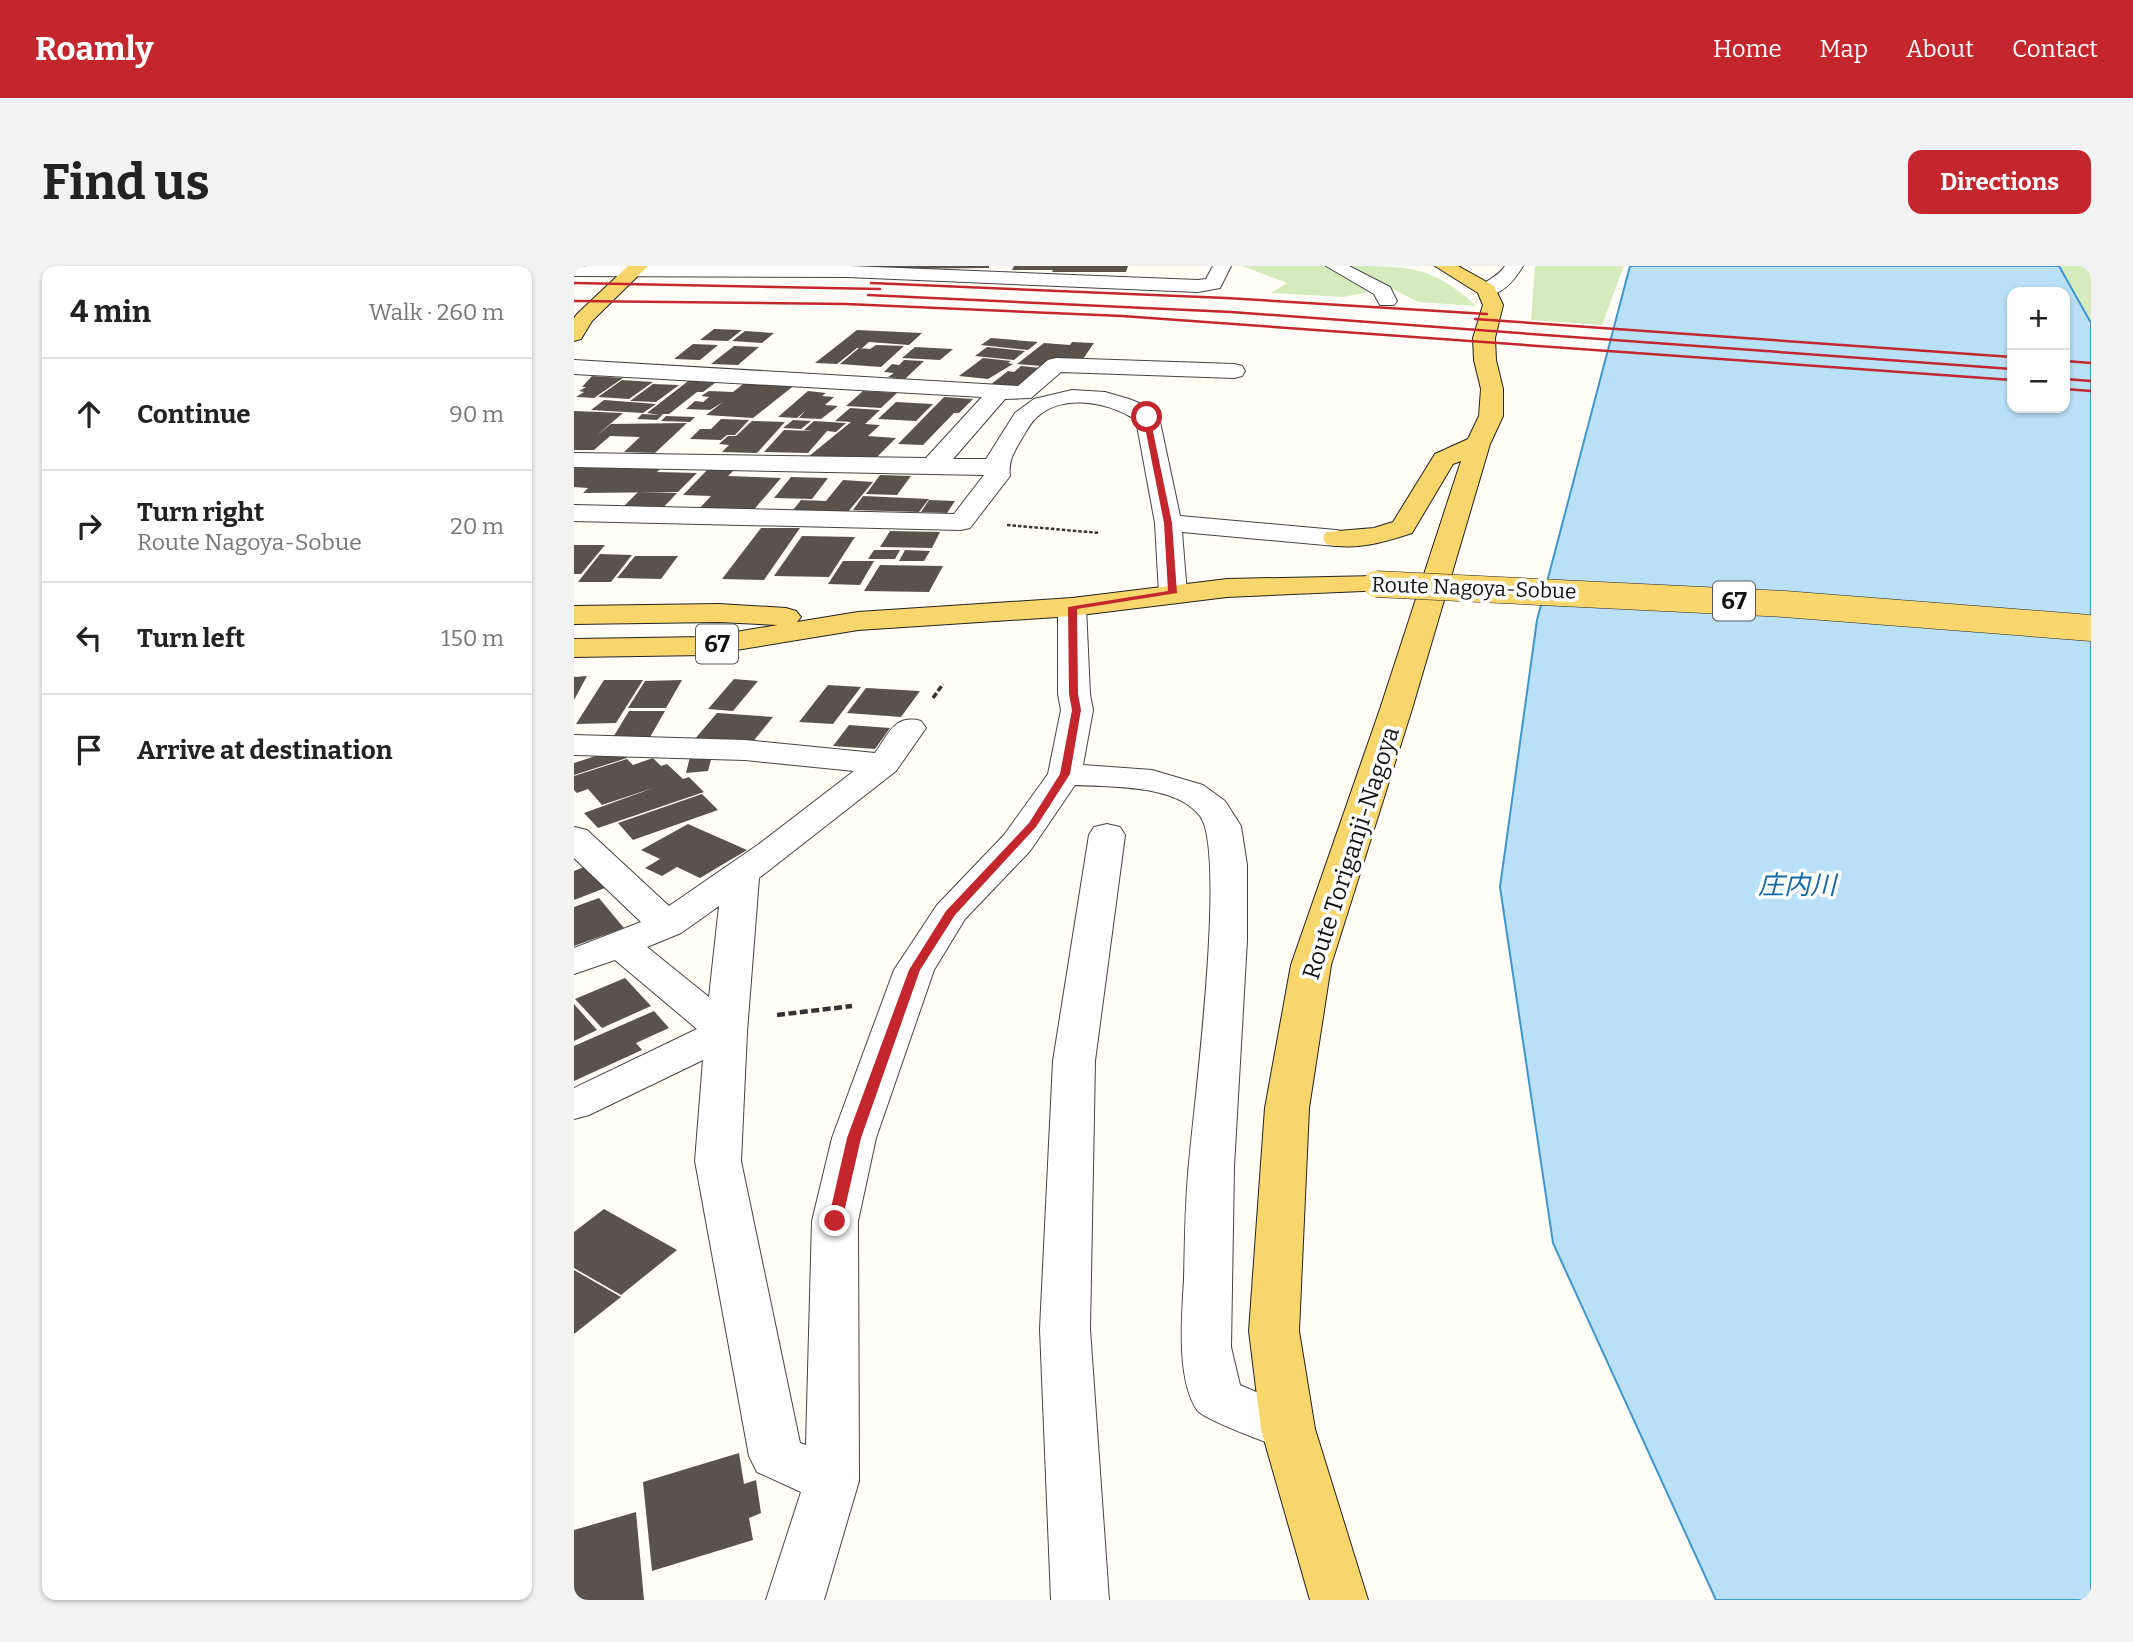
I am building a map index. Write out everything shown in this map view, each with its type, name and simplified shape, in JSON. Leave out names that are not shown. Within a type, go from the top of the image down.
[{"type":"main road","name":"Route Toriganji-Nagoya","points":[[1339,1600],[1288,1429],[1274,1331],[1287,1108],[1311,965],[1396,709],[1478,444],[1491,416],[1492,389],[1485,360],[1485,338],[1501,278],[1444,266]]},
{"type":"main road","points":[[574,335],[584,318],[637,268]]},
{"type":"main road","points":[[1336,538],[1377,536],[1403,527],[1444,459],[1478,444]]},
{"type":"main road","name":"Route Nagoya-Sobue","points":[[574,648],[706,646],[858,621],[1072,607],[1227,587],[1376,584],[1770,603],[2091,628]]},
{"type":"main road","name":"Route Nagoya-Sobue","points":[[574,615],[719,613],[858,621]]},
{"type":"street","points":[[574,271],[637,268],[848,268],[856,273],[1198,286],[1213,284],[1222,266]]},
{"type":"street","points":[[1335,266],[1383,291],[1387,301]]},
{"type":"street","points":[[574,366],[1023,393],[1056,365],[1234,371]]},
{"type":"street","points":[[933,466],[999,392]]},
{"type":"street","points":[[574,513],[961,522],[997,476],[995,467],[1028,412],[1042,403],[1063,398],[1112,399],[1133,406],[1147,417],[1168,523],[1173,593]]},
{"type":"street","points":[[574,460],[995,467]]},
{"type":"street","points":[[1168,523],[1336,538]]},
{"type":"street","points":[[795,1600],[832,1481],[835,1221],[854,1138],[914,970],[950,914],[1032,825],[1065,774],[1077,710],[1074,694],[1072,607]]},
{"type":"street","points":[[574,962],[667,925],[741,873],[884,764],[910,728]]},
{"type":"street","points":[[574,745],[745,750],[884,764]]},
{"type":"street","points":[[1065,774],[1152,780],[1191,792],[1213,808],[1223,826],[1229,865],[1228,940],[1211,1167],[1206,1348],[1217,1398],[1288,1429]]},
{"type":"street","points":[[1080,1600],[1065,1329],[1074,1061],[1107,835]]},
{"type":"street","points":[[574,838],[667,925]]},
{"type":"street","points":[[741,873],[718,1161],[776,1456],[832,1481]]},
{"type":"street","points":[[621,945],[727,1027]]},
{"type":"street","points":[[574,1105],[727,1027]]},
{"type":"path","points":[[961,522],[1100,533]]},
{"type":"path","points":[[727,1027],[904,1000]]},
{"type":"green space","points":[[1242,266],[1327,266],[1374,291],[1343,297],[1271,293],[1287,283]]},
{"type":"green space","points":[[1348,266],[1419,271],[1446,283],[1476,306],[1418,302]]},
{"type":"green space","points":[[1535,266],[1624,266],[1602,325],[1531,320]]},
{"type":"green space","points":[[2059,266],[2091,266],[2091,323]]},
{"type":"water","name":"庄内川","points":[[1630,266],[2059,266],[2091,323],[2091,1600],[1716,1600],[1553,1243],[1500,887],[1537,620]]},
{"type":"building","points":[[877,266],[989,266],[989,268],[875,269]]},
{"type":"building","points":[[1014,266],[1128,266],[1126,272],[1052,272],[1053,270],[1012,270]]},
{"type":"building","points":[[714,329],[742,330],[728,341],[700,340]]},
{"type":"building","points":[[857,330],[922,333],[909,345],[869,342],[837,364],[815,363]]},
{"type":"building","points":[[745,331],[774,333],[762,343],[732,341]]},
{"type":"building","points":[[991,338],[1038,342],[1028,350],[981,345]]},
{"type":"building","points":[[1072,342],[1094,343],[1081,362],[1051,358],[1041,366],[1017,364],[1044,343],[1070,345]]},
{"type":"building","points":[[693,344],[718,345],[700,360],[674,359]]},
{"type":"building","points":[[876,345],[904,346],[881,367],[840,364],[859,348],[870,349]]},
{"type":"building","points":[[734,346],[759,347],[738,365],[711,364]]},
{"type":"building","points":[[915,347],[953,349],[940,360],[902,358]]},
{"type":"building","points":[[987,347],[1025,351],[1014,360],[975,356]]},
{"type":"building","points":[[983,358],[1011,361],[1008,363],[1013,364],[988,379],[959,376]]},
{"type":"building","points":[[904,360],[924,361],[905,379],[888,377],[894,373],[884,372],[892,364],[899,365]]},
{"type":"building","points":[[1021,366],[1041,368],[1019,388],[990,385],[1008,371],[1014,372]]},
{"type":"building","points":[[592,376],[623,378],[594,398],[576,397],[584,392],[579,391],[586,387],[582,387]]},
{"type":"building","points":[[692,378],[719,380],[657,420],[637,419],[642,414],[660,415],[647,413]]},
{"type":"building","points":[[622,380],[653,382],[629,399],[598,397]]},
{"type":"building","points":[[747,381],[796,384],[753,418],[706,415],[723,402],[710,410],[686,409],[695,401],[703,402],[709,397],[701,396],[709,391],[733,392]]},
{"type":"building","points":[[653,384],[679,385],[656,402],[630,401]]},
{"type":"building","points":[[808,391],[834,397],[825,405],[838,406],[821,419],[799,418],[805,411],[797,418],[778,417]]},
{"type":"building","points":[[863,391],[897,393],[881,408],[846,406]]},
{"type":"building","points":[[944,397],[973,399],[959,413],[954,413],[923,445],[898,444]]},
{"type":"building","points":[[604,400],[656,404],[643,413],[591,410]]},
{"type":"building","points":[[896,402],[933,404],[916,421],[878,419]]},
{"type":"building","points":[[850,408],[880,410],[865,424],[880,425],[868,436],[896,438],[873,461],[808,457],[851,422],[835,421]]},
{"type":"building","points":[[574,411],[623,413],[596,436],[611,424],[687,423],[655,453],[624,452],[640,437],[610,436],[594,450],[574,450]]},
{"type":"building","points":[[666,416],[695,417],[690,422],[661,421]]},
{"type":"building","points":[[721,419],[749,420],[735,435],[727,435],[721,440],[690,439],[700,429],[711,429]]},
{"type":"building","points":[[793,420],[811,421],[801,429],[783,428]]},
{"type":"building","points":[[752,421],[785,422],[757,453],[722,452],[729,445],[719,444],[728,436],[736,436]]},
{"type":"building","points":[[814,421],[846,423],[836,432],[827,431],[808,453],[764,452],[784,430],[813,431],[804,430]]},
{"type":"building","points":[[574,465],[661,468],[657,472],[697,473],[678,492],[583,493],[588,488],[574,487]]},
{"type":"building","points":[[708,469],[734,470],[728,476],[781,478],[751,513],[697,511],[711,496],[683,495]]},
{"type":"building","points":[[880,475],[911,476],[897,495],[866,494]]},
{"type":"building","points":[[791,477],[828,478],[812,499],[774,498]]},
{"type":"building","points":[[843,480],[873,482],[847,513],[790,514],[801,500],[826,501]]},
{"type":"building","points":[[638,492],[677,493],[659,512],[619,511]]},
{"type":"building","points":[[863,496],[929,499],[919,512],[853,510]]},
{"type":"building","points":[[929,500],[955,501],[947,513],[921,512]]},
{"type":"building","points":[[761,528],[800,528],[764,580],[722,579]]},
{"type":"building","points":[[890,531],[940,532],[932,548],[880,547]]},
{"type":"building","points":[[802,536],[855,537],[829,577],[774,576]]},
{"type":"building","points":[[574,545],[605,545],[581,574],[574,574]]},
{"type":"building","points":[[874,550],[900,550],[895,559],[868,559]]},
{"type":"building","points":[[905,550],[930,551],[924,561],[899,561]]},
{"type":"building","points":[[600,554],[632,555],[611,582],[578,582]]},
{"type":"building","points":[[635,556],[678,556],[661,579],[617,578]]},
{"type":"building","points":[[843,561],[874,561],[860,585],[828,584]]},
{"type":"building","points":[[880,565],[943,566],[929,592],[864,591]]},
{"type":"building","points":[[587,676],[574,700],[574,677]]},
{"type":"building","points":[[734,679],[758,681],[733,711],[708,709]]},
{"type":"building","points":[[604,680],[643,680],[616,723],[576,724]]},
{"type":"building","points":[[682,680],[666,708],[628,708],[645,681]]},
{"type":"building","points":[[828,685],[861,687],[833,724],[799,722]]},
{"type":"building","points":[[866,688],[920,691],[901,717],[847,713]]},
{"type":"building","points":[[629,711],[665,711],[649,739],[612,739]]},
{"type":"building","points":[[717,713],[773,717],[751,744],[694,740]]},
{"type":"building","points":[[849,725],[890,728],[875,749],[833,746]]},
{"type":"building","points":[[605,753],[608,757],[622,753],[627,758],[574,775],[574,763]]},
{"type":"building","points":[[712,756],[708,771],[686,773],[690,757]]},
{"type":"building","points":[[653,758],[661,766],[667,764],[683,779],[689,777],[704,792],[598,828],[584,813],[656,787],[602,805],[588,789],[577,793],[574,790],[574,776],[627,759],[633,765]]},
{"type":"building","points":[[702,794],[718,810],[633,840],[618,823]]},
{"type":"building","points":[[688,824],[747,850],[700,878],[677,867],[662,876],[645,868],[660,859],[641,850]]},
{"type":"building","points":[[584,867],[605,888],[574,900],[574,871]]},
{"type":"building","points":[[599,898],[624,928],[574,946],[574,907]]},
{"type":"building","points":[[625,978],[651,1006],[602,1028],[575,999]]},
{"type":"building","points":[[574,1004],[597,1030],[574,1041]]},
{"type":"building","points":[[654,1011],[669,1028],[636,1043],[642,1050],[574,1081],[574,1046]]},
{"type":"building","points":[[604,1209],[677,1250],[621,1295],[574,1268],[574,1232]]},
{"type":"building","points":[[574,1270],[621,1297],[574,1334]]},
{"type":"building","points":[[739,1453],[744,1484],[756,1480],[761,1513],[749,1518],[753,1540],[652,1571],[643,1482]]},
{"type":"building","points":[[636,1512],[644,1600],[574,1600],[574,1530]]},
{"type":"railway","points":[[574,283],[880,289]]},
{"type":"railway","points":[[871,283],[1226,298],[1487,314]]},
{"type":"railway","points":[[868,295],[1231,312],[2007,369]]},
{"type":"railway","points":[[574,301],[846,304],[1122,316],[2007,380]]},
{"type":"railway","points":[[1475,319],[2007,357]]},
{"type":"railway","points":[[2070,361],[2091,363]]},
{"type":"railway","points":[[2070,379],[2091,381]]},
{"type":"railway","points":[[2070,389],[2091,391]]},
{"type":"route","points":[[835,1221],[854,1138],[914,970],[950,914],[1032,825],[1065,774],[1077,710],[1074,694],[1072,607],[1173,593],[1168,523],[1147,417]]}]
